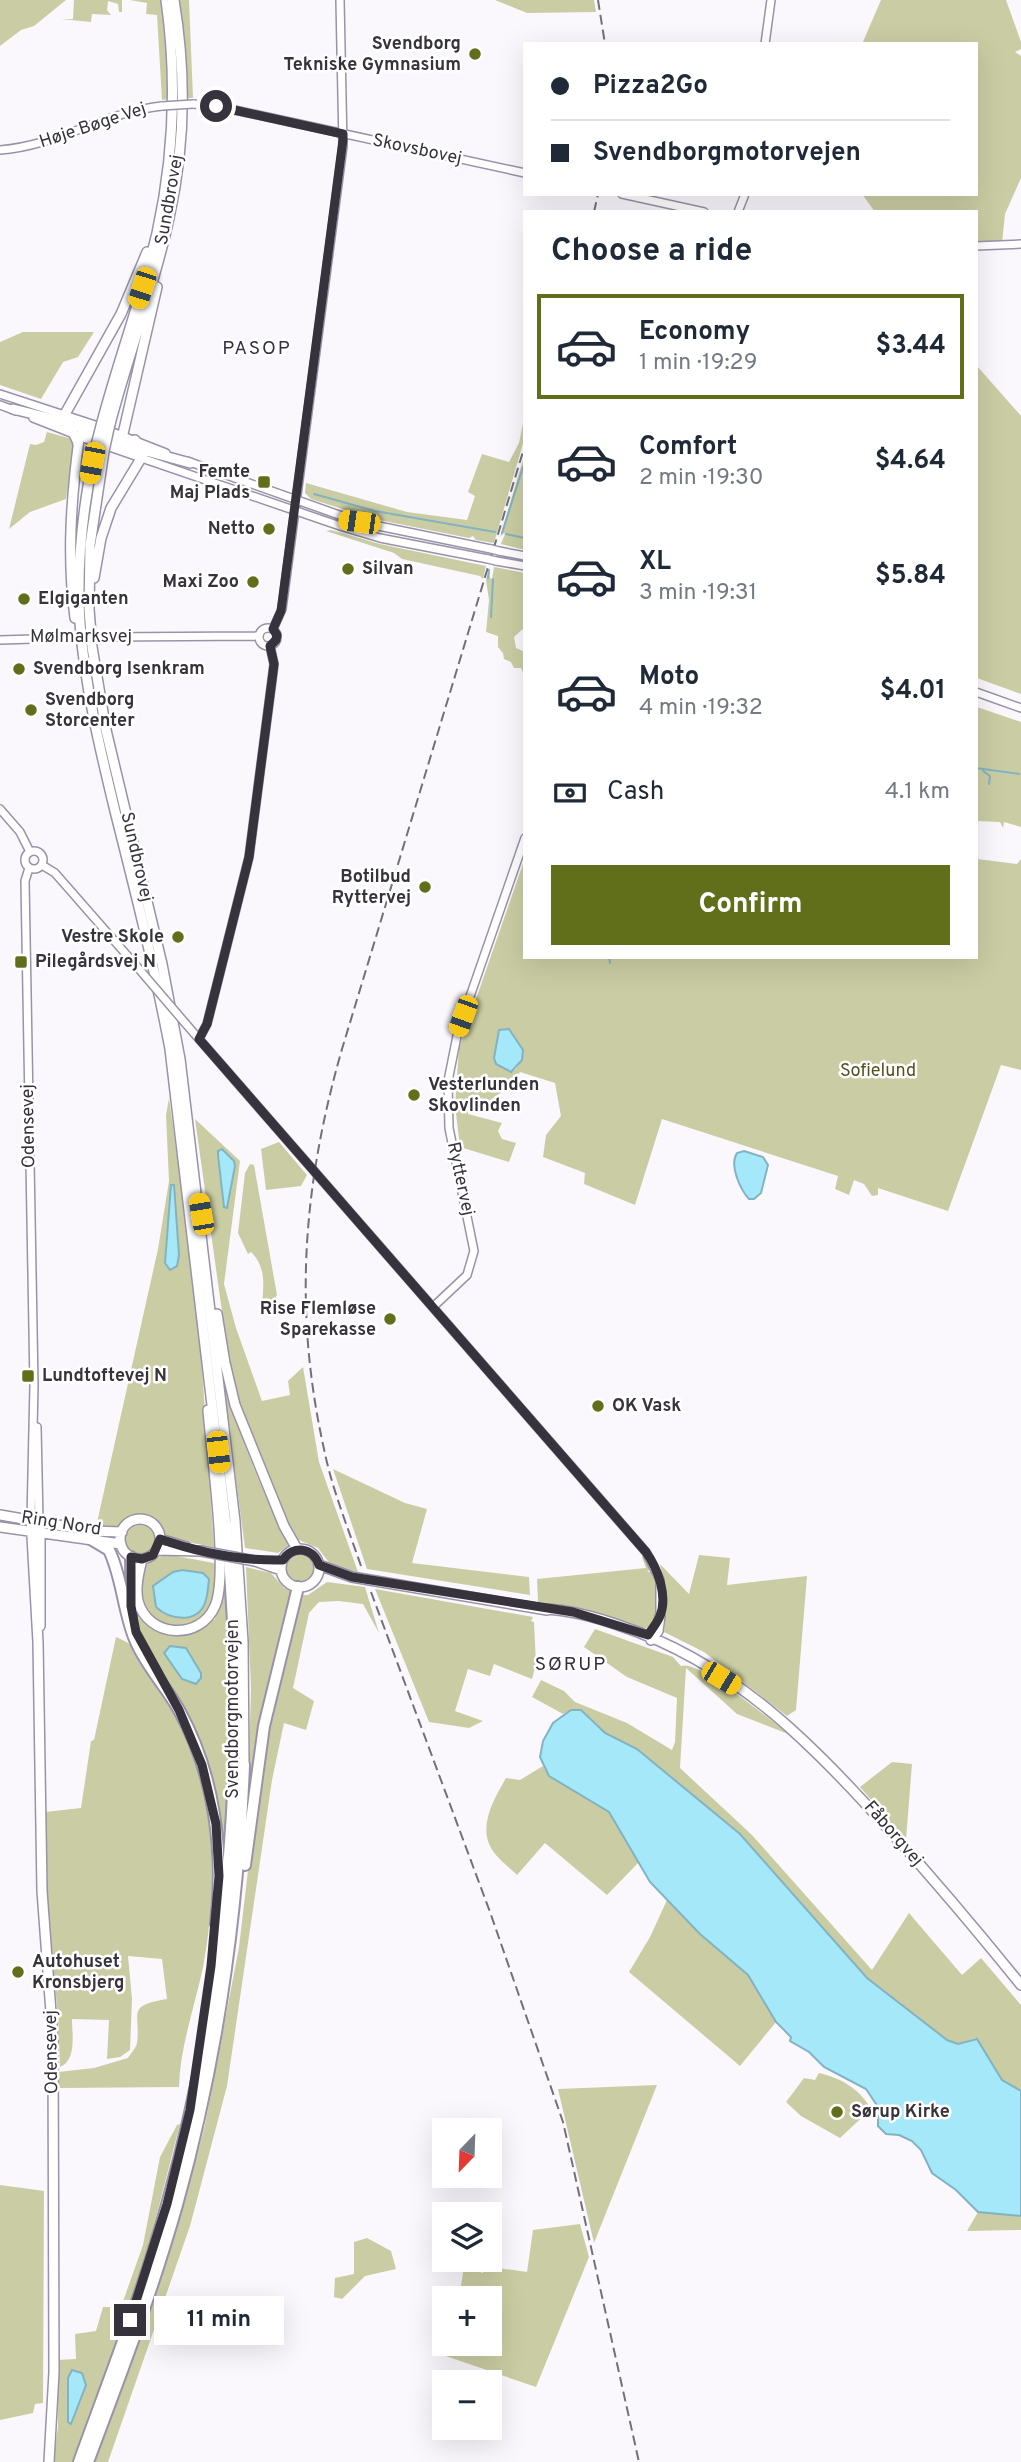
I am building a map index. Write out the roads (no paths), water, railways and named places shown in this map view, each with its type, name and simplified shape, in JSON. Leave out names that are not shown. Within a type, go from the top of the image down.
[{"type":"highway","name":"Svendborgmotorvejen","points":[[79,2462],[149,2265],[167,2204],[190,2110],[212,1998],[229,1871],[235,1765],[231,1578],[226,1524]]},
{"type":"highway","points":[[91,1534],[109,1550],[135,1641],[179,1710],[211,1793],[219,1853],[217,1913],[190,2110]]},
{"type":"highway","points":[[137,1558],[133,1619],[143,1648],[165,1689]]},
{"type":"highway","points":[[226,1971],[241,1893],[264,1726],[298,1587]]},
{"type":"highway","name":"Svendborgmotorvejen","points":[[88,2462],[142,2315],[177,2206],[207,2082],[226,1971],[236,1886],[244,1765]]},
{"type":"main road","name":"Sundbrovej","points":[[166,0],[172,56],[173,116],[167,178],[157,232],[84,506],[79,572],[80,622],[88,689],[166,1026],[226,1524]]},
{"type":"main road","name":"Sundbrovej","points":[[106,423],[152,284],[175,185],[182,94],[174,0]]},
{"type":"main road","points":[[65,419],[121,314],[140,272],[157,213],[173,116]]},
{"type":"main road","points":[[13,410],[65,419],[117,439],[122,435],[167,243],[175,185]]},
{"type":"main road","points":[[65,419],[77,438],[69,556],[79,650],[88,689]]},
{"type":"main road","points":[[77,438],[82,433],[88,433],[141,454],[190,463]]},
{"type":"main road","points":[[135,440],[141,454]]},
{"type":"main road","name":"Sundbrovej","points":[[99,450],[89,569],[89,609],[95,671],[106,730],[169,999],[197,1191],[235,1521],[243,1642],[244,1765]]},
{"type":"main road","points":[[95,671],[93,595],[98,553],[111,508],[141,454]]},
{"type":"main road","points":[[197,1191],[225,1363],[235,1405],[279,1514],[297,1549]]},
{"type":"main road","points":[[156,1550],[160,1539],[156,1528],[146,1521],[135,1521],[122,1532],[121,1544],[137,1558],[139,1602],[151,1621],[174,1632],[192,1629],[205,1621],[216,1604],[220,1575],[206,1389],[208,1367]]},
{"type":"main road","name":"Ring Nord","points":[[0,1515],[35,1526]]},
{"type":"main road","name":"Ring Nord","points":[[0,1524],[91,1534],[121,1544]]},
{"type":"main road","name":"Odensevej","points":[[35,1526],[40,1592],[38,1642]]},
{"type":"main road","name":"Odensevej","points":[[35,1526],[42,1891],[53,2060],[54,2372],[50,2462]]},
{"type":"main road","name":"Ring Nord","points":[[91,1534],[122,1532]]},
{"type":"main road","points":[[160,1539],[201,1551],[282,1565]]},
{"type":"main road","points":[[297,1549],[311,1552],[319,1565],[352,1577],[544,1609],[653,1636],[660,1616]]},
{"type":"main road","points":[[282,1565],[297,1549]]},
{"type":"main road","points":[[137,1558],[156,1550],[201,1551]]},
{"type":"main road","points":[[282,1565],[285,1580],[298,1587],[310,1584],[316,1578],[319,1565]]},
{"type":"main road","points":[[316,1578],[352,1577]]},
{"type":"main road","name":"Fåborgvej","points":[[653,1636],[661,1636],[705,1659],[832,1766],[935,1882],[1021,1985]]},
{"type":"main road","name":"Fåborgvej","points":[[653,1636],[751,1696]]},
{"type":"street","points":[[270,646],[277,638],[273,629],[281,611],[343,134],[341,0]]},
{"type":"street","points":[[765,42],[771,0]]},
{"type":"street","name":"Høje Bøge Vej","points":[[0,150],[35,145],[111,118],[162,106],[193,104],[227,108]]},
{"type":"street","name":"Skovsbovej","points":[[227,108],[523,173]]},
{"type":"street","points":[[631,196],[694,210]]},
{"type":"street","points":[[978,246],[1021,244]]},
{"type":"street","points":[[0,394],[65,419]]},
{"type":"street","points":[[0,405],[77,438]]},
{"type":"street","points":[[122,435],[380,538],[523,566]]},
{"type":"street","points":[[141,454],[295,506],[523,556]]},
{"type":"street","points":[[270,646],[262,644],[258,636],[262,629],[273,629]]},
{"type":"street","name":"Mølmarksvej","points":[[0,640],[258,636]]},
{"type":"street","points":[[199,1039],[207,1024],[249,857],[274,664],[270,646]]},
{"type":"street","points":[[978,691],[1021,705]]},
{"type":"street","points":[[0,809],[20,832],[30,852]]},
{"type":"street","name":"Ryttervej","points":[[433,1307],[467,1275],[474,1251],[449,1128],[451,1059],[458,1031],[523,844]]},
{"type":"street","points":[[30,852],[24,861],[29,868],[42,865]]},
{"type":"street","points":[[30,852],[40,854],[42,865],[55,873],[649,1555],[661,1586],[660,1616]]},
{"type":"street","name":"Odensevej","points":[[29,868],[25,881],[35,1526]]},
{"type":"street","name":"Odensevej","points":[[34,1385],[32,1460],[35,1526]]},
{"type":"water","points":[[509,1029],[523,1050],[522,1060],[511,1072],[496,1064],[494,1058],[499,1030]]},
{"type":"water","points":[[222,1149],[234,1161],[235,1166],[227,1208],[224,1207],[218,1155],[218,1151]]},
{"type":"water","points":[[744,1151],[763,1157],[768,1165],[761,1193],[754,1199],[749,1199],[746,1195],[735,1170],[737,1153]]},
{"type":"water","points":[[171,1185],[174,1185],[179,1255],[177,1266],[170,1270],[165,1263]]},
{"type":"water","points":[[182,1570],[203,1573],[209,1579],[206,1600],[201,1610],[182,1618],[168,1615],[156,1607],[153,1586],[173,1572]]},
{"type":"water","points":[[170,1646],[186,1648],[201,1673],[196,1684],[182,1679],[164,1653]]},
{"type":"water","points":[[571,1710],[581,1710],[605,1733],[637,1749],[740,1834],[867,1978],[947,2040],[958,2044],[977,2039],[1002,2080],[1021,2091],[1021,2216],[978,2212],[956,2190],[932,2173],[921,2150],[912,2141],[899,2135],[886,2134],[878,2126],[878,2107],[866,2089],[824,2067],[809,2052],[790,2041],[791,2037],[776,2022],[748,1975],[700,1934],[650,1882],[609,1812],[549,1776],[540,1757],[543,1741],[553,1723]]},
{"type":"water","points":[[72,2370],[82,2373],[86,2385],[71,2424],[68,2422],[68,2378]]},
{"type":"waterway","points":[[502,533],[523,467]]},
{"type":"waterway","points":[[314,494],[375,511],[495,532]]},
{"type":"waterway","points":[[506,534],[523,538]]},
{"type":"waterway","points":[[488,578],[489,570]]},
{"type":"waterway","points":[[491,617],[493,579]]},
{"type":"waterway","points":[[978,768],[1019,774]]},
{"type":"waterway","points":[[983,771],[990,776],[989,784]]},
{"type":"waterway","points":[[609,959],[610,963]]},
{"type":"waterway","points":[[472,1016],[476,1005]]},
{"type":"railway","points":[[598,0],[605,42]]},
{"type":"railway","points":[[594,210],[598,196]]},
{"type":"railway","points":[[361,1566],[331,1479],[314,1397],[308,1347],[307,1248],[318,1149],[342,1049],[523,452]]},
{"type":"railway","points":[[371,1592],[490,1912],[563,2122],[639,2462]]},
{"type":"place","name":"Svendborg Tekniske Gymnasium","points":[[475,54]]},
{"type":"place","name":"Femte Maj Plads","points":[[264,482]]},
{"type":"place","name":"Netto","points":[[269,529]]},
{"type":"place","name":"Silvan","points":[[348,569]]},
{"type":"place","name":"Maxi Zoo","points":[[253,582]]},
{"type":"place","name":"Elgiganten","points":[[24,599]]},
{"type":"place","name":"Svendborg Isenkram","points":[[19,669]]},
{"type":"place","name":"Svendborg Storcenter","points":[[31,710]]},
{"type":"place","name":"Botilbud Ryttervej","points":[[425,887]]},
{"type":"place","name":"Vestre Skole","points":[[178,937]]},
{"type":"place","name":"Pilegårdsvej N","points":[[21,962]]},
{"type":"place","name":"Vesterlunden Skovlinden","points":[[414,1095]]},
{"type":"place","name":"Rise Flemløse Sparekasse","points":[[390,1319]]},
{"type":"place","name":"Lundtoftevej N","points":[[28,1376]]},
{"type":"place","name":"OK Vask","points":[[598,1406]]},
{"type":"place","name":"Autohuset Kronsbjerg","points":[[18,1972]]},
{"type":"place","name":"Sørup Kirke","points":[[837,2112]]},
{"type":"district","name":"PASOP","points":[[257,349]]},
{"type":"district","name":"SØRUP","points":[[571,1665]]},
{"type":"park label","name":"Sofielund","points":[[878,1071]]}]
